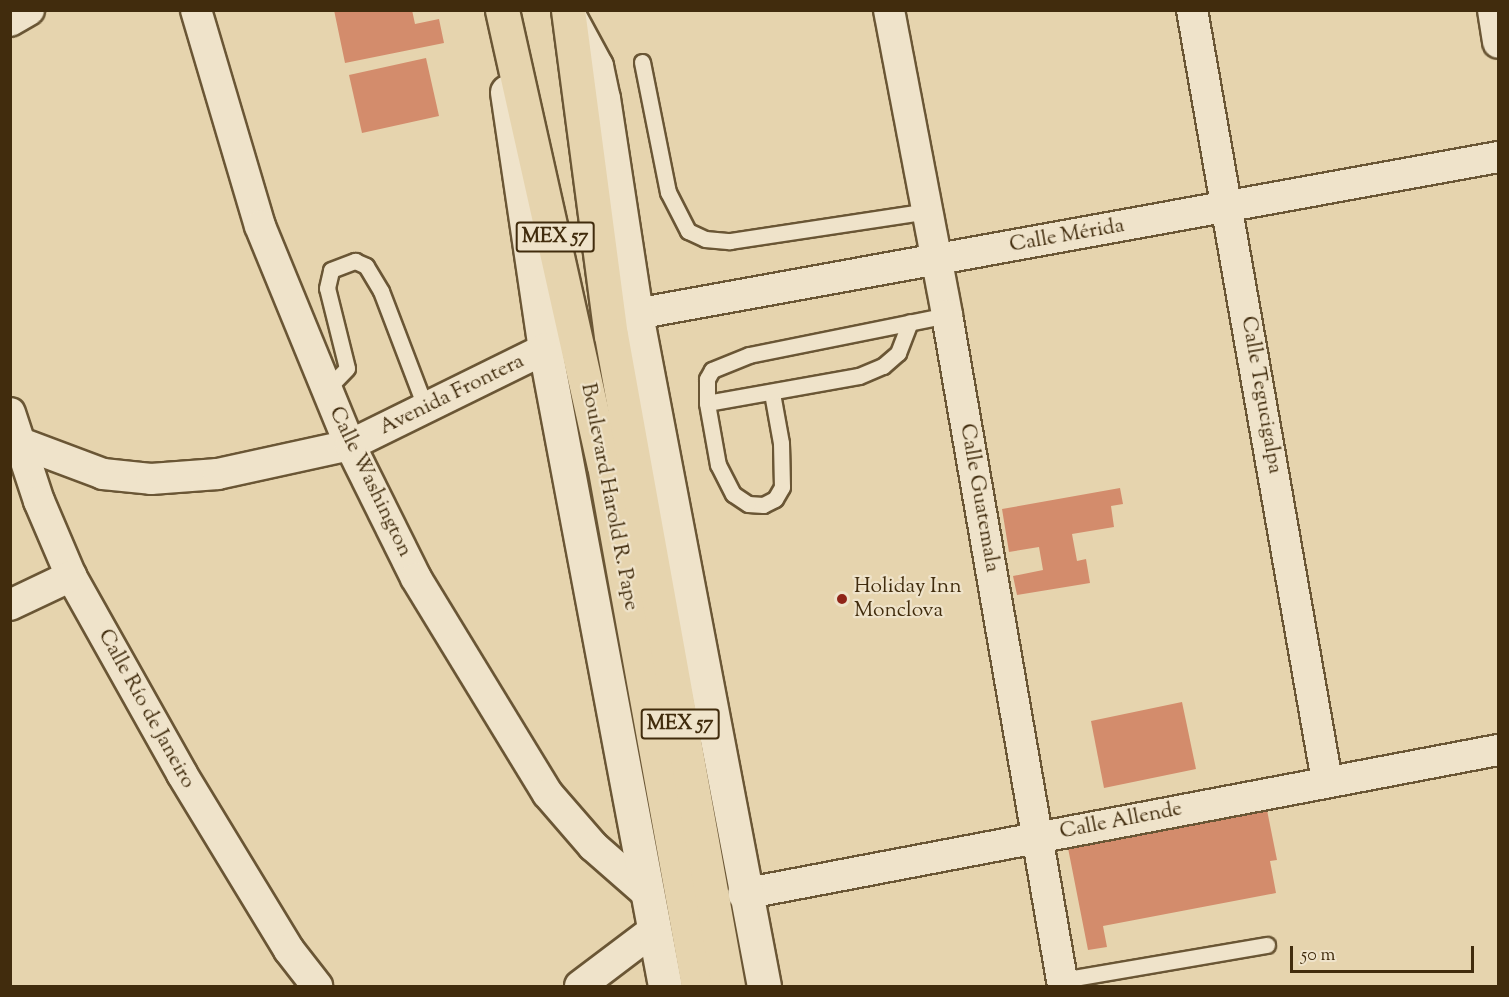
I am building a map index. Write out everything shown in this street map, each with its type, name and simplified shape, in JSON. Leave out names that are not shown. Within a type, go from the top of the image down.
[{"type":"highway","name":"Boulevard Harold R. Pape","points":[[502,12],[618,463],[728,987]]},
{"type":"highway","name":"Boulevard Harold R. Pape","points":[[569,14],[611,335],[618,463],[698,987]]},
{"type":"street","points":[[10,21],[29,10]]},
{"type":"street","name":"Calle Washington","points":[[196,10],[260,226],[350,445],[416,578],[548,794],[593,846],[649,895]]},
{"type":"street","name":"Calle Guatemala","points":[[889,10],[947,315],[1063,983]]},
{"type":"street","name":"Calle Tegucigalpa","points":[[1192,10],[1327,781]]},
{"type":"street","points":[[1493,10],[1498,43]]},
{"type":"street","points":[[502,12],[504,70],[545,349],[665,987]]},
{"type":"street","points":[[569,14],[596,66],[603,98],[636,314],[757,978]]},
{"type":"street","name":"Calle Mérida","points":[[636,314],[1498,157]]},
{"type":"street","name":"Avenida Frontera","points":[[16,442],[103,474],[151,479],[218,474],[350,445],[545,349]]},
{"type":"street","name":"Calle Río de Janeiro","points":[[10,413],[16,442],[71,576],[182,774],[288,950],[316,987]]},
{"type":"street","points":[[10,605],[71,576]]},
{"type":"street","name":"Calle Allende","points":[[743,894],[1498,750]]},
{"type":"street","points":[[580,987],[654,930]]},
{"type":"lane","points":[[642,62],[668,192],[688,231],[705,239],[730,241],[928,211]]},
{"type":"lane","points":[[326,390],[347,368],[327,288],[331,270],[354,261],[366,266],[381,291],[426,409]]},
{"type":"lane","points":[[772,393],[783,470],[782,487],[775,499],[763,505],[748,504],[726,484],[718,465],[706,403],[707,379],[712,370],[724,363],[947,315]]},
{"type":"lane","points":[[706,403],[859,376],[883,366],[898,353],[910,322]]},
{"type":"lane","points":[[1063,983],[1268,945]]},
{"type":"building","points":[[334,10],[412,10],[415,24],[439,19],[444,43],[345,63]]},
{"type":"building","points":[[426,58],[439,116],[362,133],[349,75]]},
{"type":"building","points":[[1120,488],[1123,504],[1111,506],[1114,527],[1072,534],[1077,561],[1086,559],[1090,583],[1017,595],[1013,576],[1043,570],[1039,547],[1009,552],[1002,509]]},
{"type":"building","points":[[1182,702],[1196,769],[1104,788],[1091,721]]},
{"type":"building","points":[[1267,810],[1277,860],[1270,861],[1276,893],[1103,926],[1107,947],[1088,950],[1068,848]]},
{"type":"place","name":"Holiday Inn Monclova","points":[[842,599]]}]
